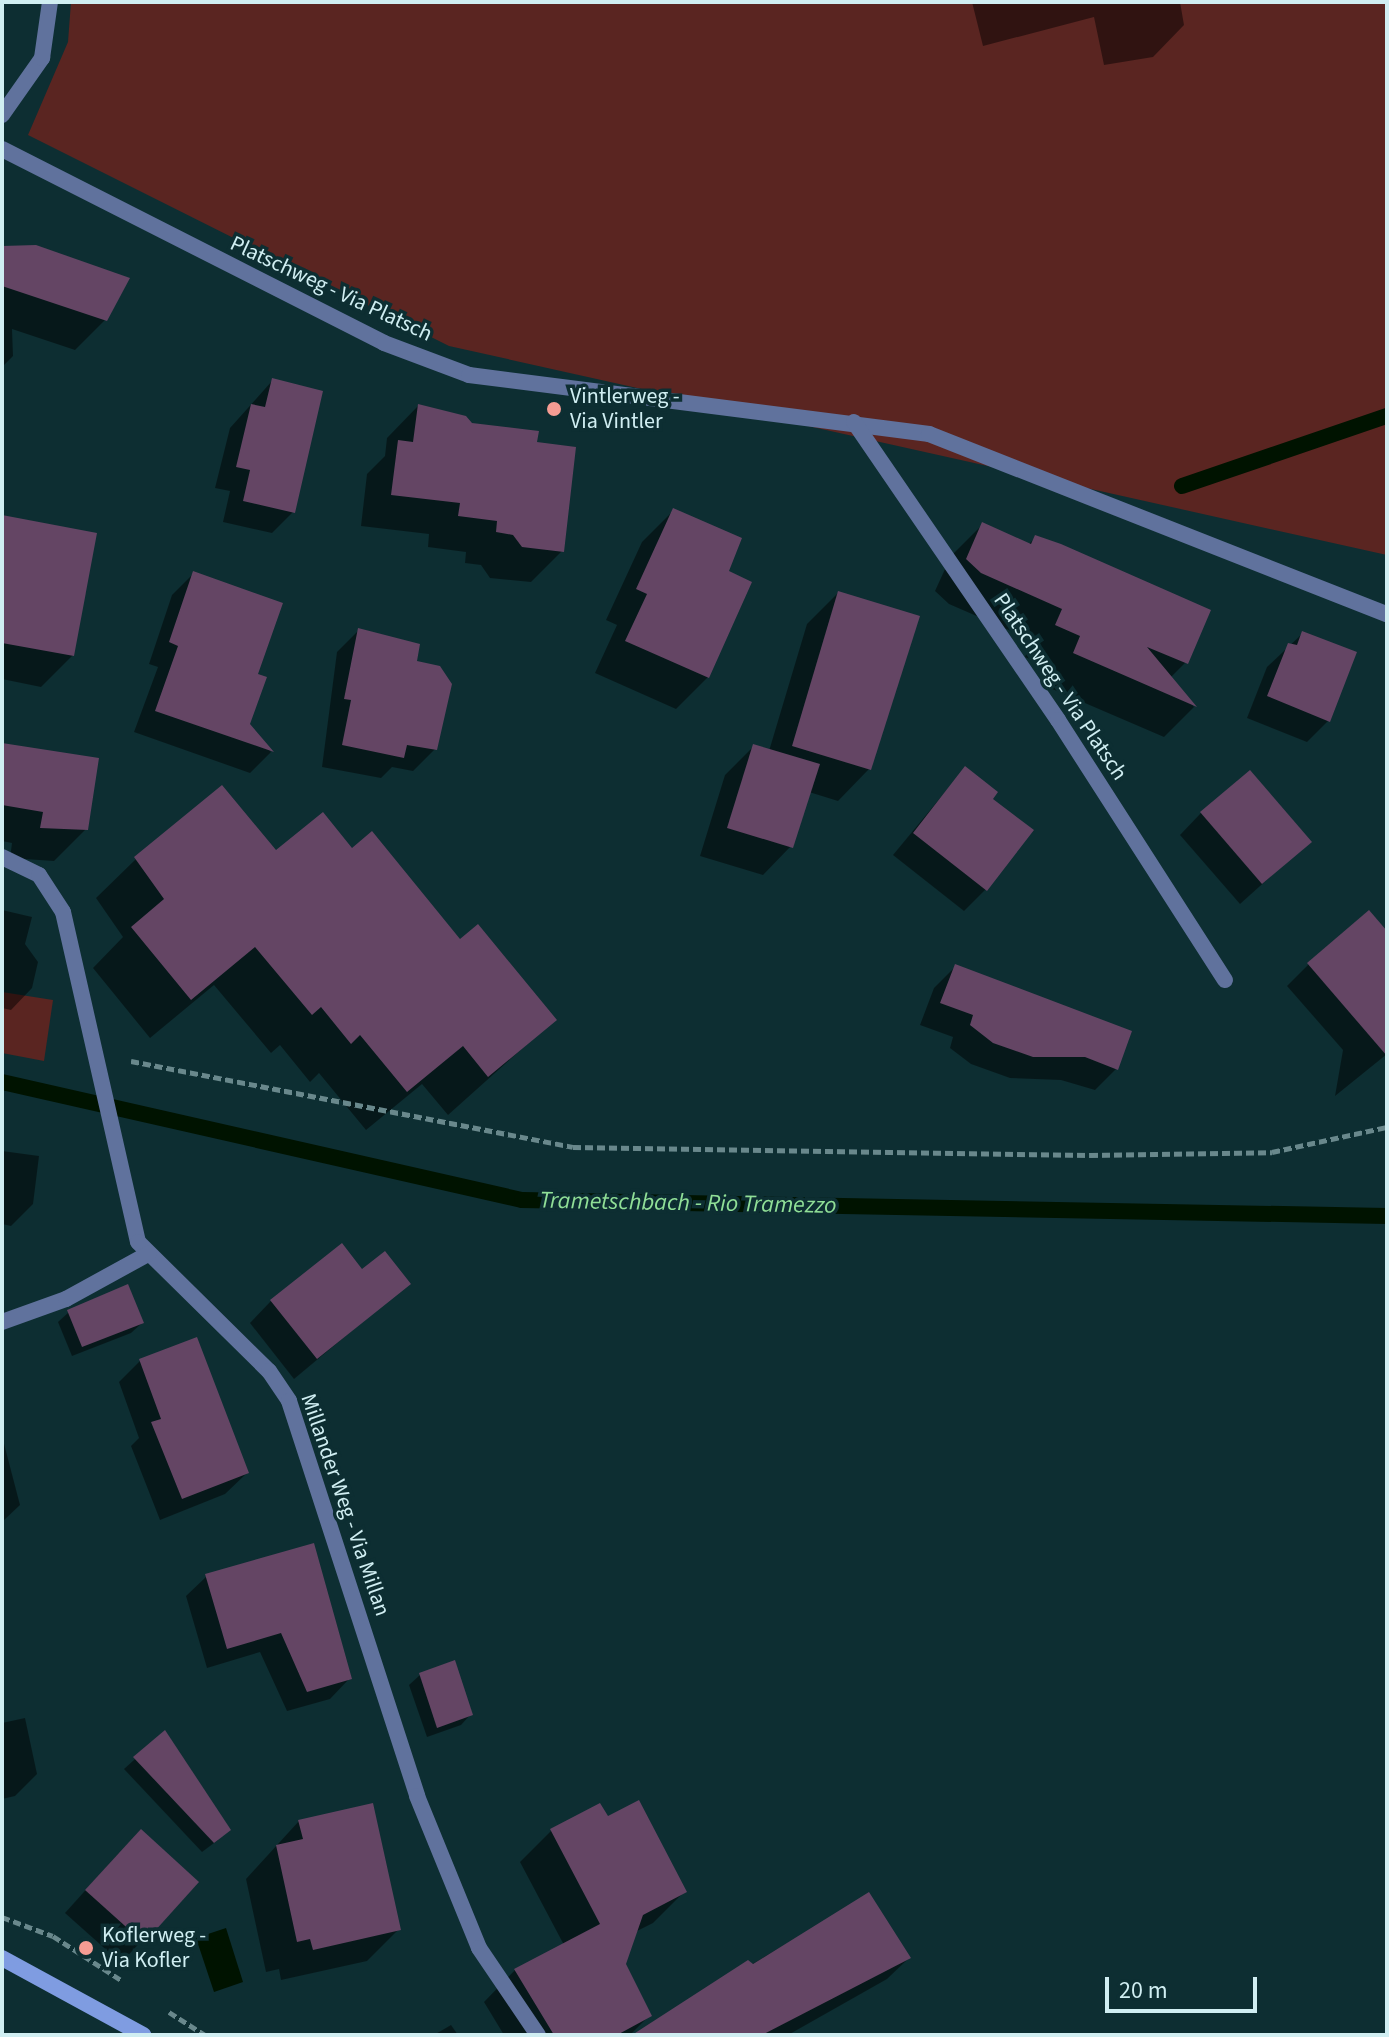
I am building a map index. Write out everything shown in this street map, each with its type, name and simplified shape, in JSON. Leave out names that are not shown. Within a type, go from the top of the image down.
[{"type":"street","points":[[2,115],[42,58],[50,2]]},
{"type":"street","name":"Platschweg - Via Platsch","points":[[2,149],[384,343],[469,375],[929,434],[1387,614]]},
{"type":"street","name":"Platschweg - Via Platsch","points":[[854,422],[1058,720],[1225,980]]},
{"type":"street","name":"Millander Weg - Via Millan","points":[[2,857],[39,875],[55,894],[99,1058],[129,1219],[148,1254],[247,1348],[289,1401],[417,1796],[479,1948],[538,2035]]},
{"type":"street","points":[[2,1322],[66,1299],[148,1254]]},
{"type":"street","points":[[2,1958],[143,2035]]},
{"type":"path","points":[[99,1058],[573,1147],[1090,1155],[1272,1152],[1387,1127]]},
{"type":"shaded area","points":[[71,2],[1387,2],[1387,555],[449,346],[28,135],[68,42]]},
{"type":"shaded area","points":[[2,992],[53,1000],[44,1061],[2,1053]]},
{"type":"shaded area","points":[[226,1928],[243,1982],[214,1992],[196,1938]]},
{"type":"building","points":[[36,245],[130,278],[107,321],[2,286],[2,246]]},
{"type":"building","points":[[272,378],[323,391],[295,513],[243,501],[250,470],[236,467],[251,404],[265,407]]},
{"type":"building","points":[[418,404],[466,416],[472,423],[539,431],[537,442],[576,447],[564,552],[522,547],[513,535],[496,532],[497,521],[458,516],[460,503],[391,495],[398,440],[413,442]]},
{"type":"building","points":[[673,508],[742,538],[729,571],[752,582],[709,678],[625,641],[647,594],[636,589]]},
{"type":"building","points":[[2,515],[97,533],[74,656],[2,643]]},
{"type":"building","points":[[982,522],[1031,544],[1035,535],[1061,544],[1211,610],[1188,664],[1147,647],[1197,707],[1073,653],[1080,636],[1055,625],[1062,609],[981,573],[966,559]]},
{"type":"building","points":[[193,571],[283,603],[258,674],[267,677],[250,724],[274,752],[155,711],[178,646],[169,642]]},
{"type":"building","points":[[838,591],[920,616],[871,770],[792,746]]},
{"type":"building","points":[[358,628],[420,644],[417,661],[440,666],[452,684],[437,750],[407,745],[404,758],[342,745],[351,700],[344,699]]},
{"type":"building","points":[[1302,631],[1357,652],[1330,722],[1267,696],[1288,643],[1297,645]]},
{"type":"building","points":[[2,743],[99,758],[88,830],[40,828],[43,812],[2,805]]},
{"type":"building","points":[[753,744],[820,764],[793,848],[727,828]]},
{"type":"building","points":[[965,766],[998,792],[993,799],[1034,830],[987,891],[913,833]]},
{"type":"building","points":[[1250,770],[1312,842],[1262,884],[1200,812]]},
{"type":"building","points":[[222,785],[276,850],[323,812],[352,848],[372,831],[460,939],[478,924],[557,1020],[488,1077],[463,1046],[407,1092],[360,1035],[351,1044],[321,1007],[312,1015],[255,947],[191,1000],[131,927],[164,899],[134,857]]},
{"type":"building","points":[[1369,910],[1387,931],[1387,1056],[1307,963]]},
{"type":"building","points":[[955,964],[1132,1031],[1118,1070],[1085,1057],[1033,1057],[993,1043],[970,1025],[973,1015],[940,1003]]},
{"type":"building","points":[[342,1243],[362,1269],[385,1251],[411,1284],[317,1359],[270,1300]]},
{"type":"building","points":[[128,1284],[144,1323],[82,1347],[67,1310]]},
{"type":"building","points":[[197,1337],[249,1473],[182,1499],[151,1422],[161,1419],[139,1359]]},
{"type":"building","points":[[314,1543],[352,1679],[307,1692],[281,1633],[227,1649],[205,1574]]},
{"type":"building","points":[[455,1660],[473,1715],[437,1728],[419,1673]]},
{"type":"building","points":[[165,1730],[231,1830],[214,1843],[133,1757]]},
{"type":"building","points":[[639,1800],[687,1892],[643,1915],[626,1964],[652,2016],[617,2035],[554,2035],[514,1969],[600,1924],[550,1829],[600,1803],[608,1816]]},
{"type":"building","points":[[373,1803],[401,1930],[313,1950],[310,1939],[297,1942],[276,1845],[303,1839],[298,1820]]},
{"type":"building","points":[[141,1829],[199,1882],[144,1943],[85,1890]]},
{"type":"building","points":[[869,1892],[911,1958],[762,2035],[632,2035],[748,1960],[753,1964]]},
{"type":"waterway","points":[[1182,486],[1387,416]]},
{"type":"waterway","name":"Trametschbach - Rio Tramezzo","points":[[2,1082],[522,1200],[1387,1216]]},
{"type":"place","name":"Vintlerweg - Via Vintler","points":[[554,409]]},
{"type":"place","name":"Koflerweg - Via Kofler","points":[[86,1948]]}]
